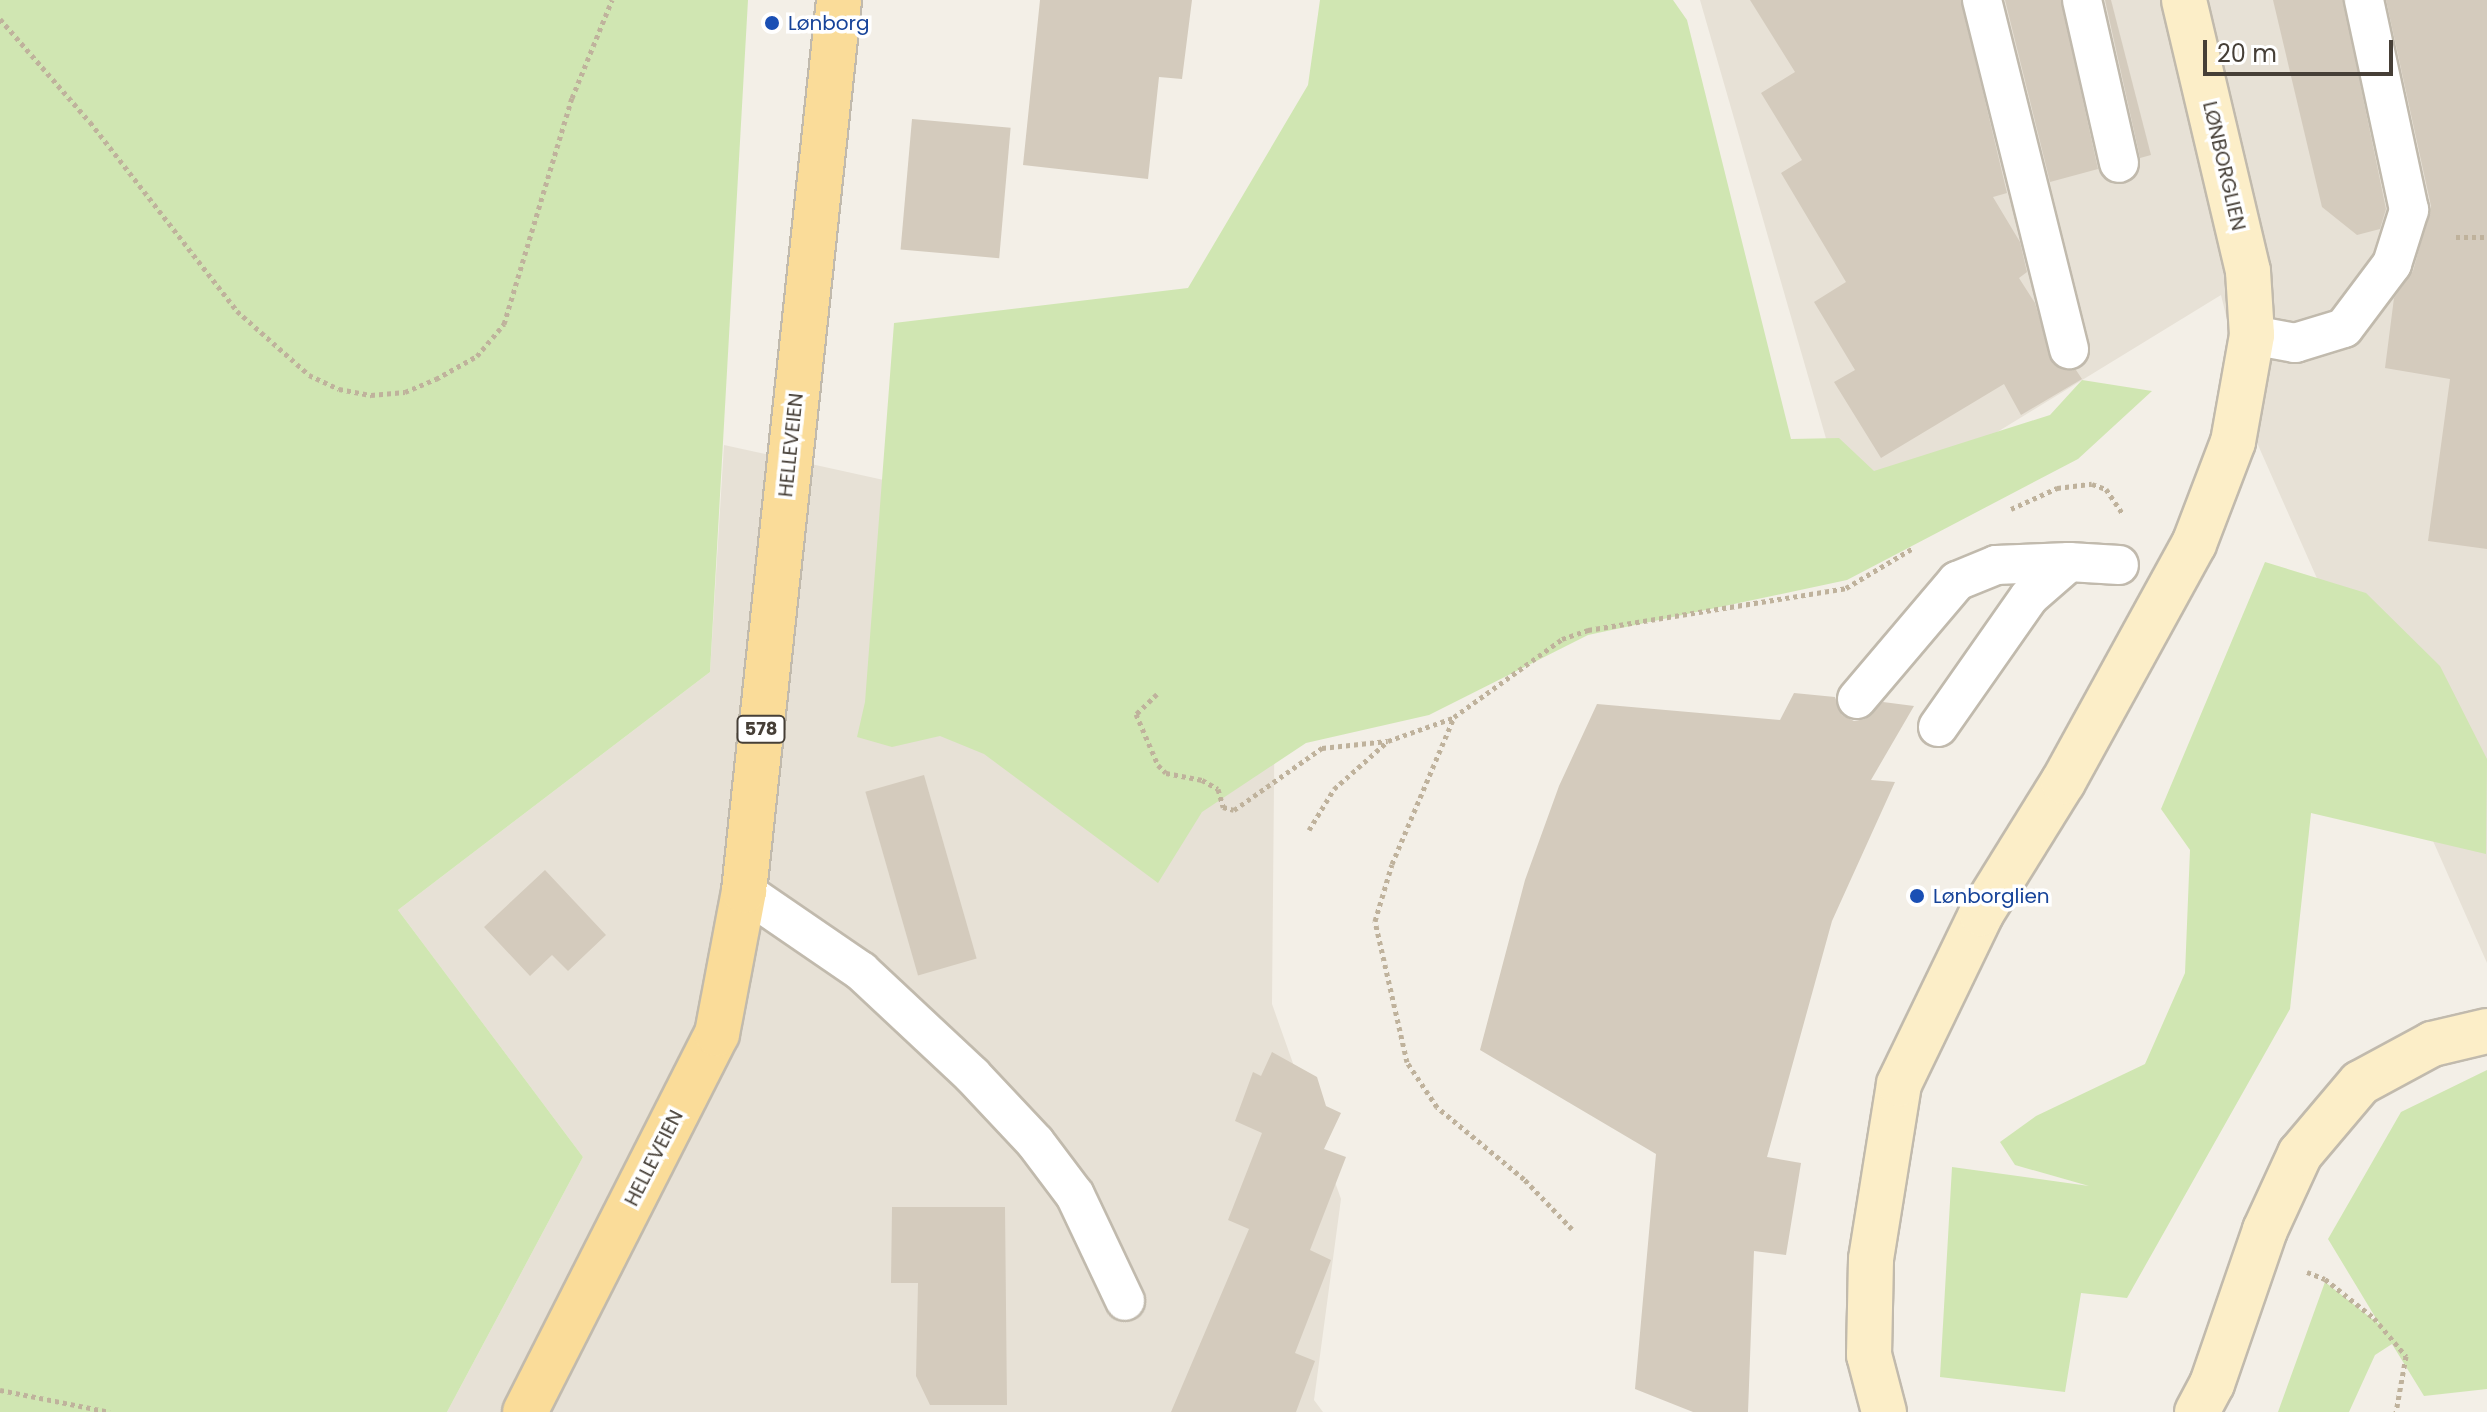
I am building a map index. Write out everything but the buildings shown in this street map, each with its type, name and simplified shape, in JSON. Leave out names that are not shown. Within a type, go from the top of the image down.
[{"type":"main road","name":"HELLEVEIEN","points":[[525,1412],[717,1034],[744,891],[839,0]]},
{"type":"street","name":"LØNBORGLIEN","points":[[1884,1412],[1869,1355],[1871,1259],[1899,1084],[1981,914],[2063,782],[2194,544],[2233,442],[2252,335],[2245,258],[2184,0]]},
{"type":"street","points":[[2197,1412],[2212,1384],[2257,1254],[2300,1154],[2360,1083],[2432,1044],[2487,1031]]},
{"type":"lane","points":[[1982,0],[2069,349]]},
{"type":"lane","points":[[2082,0],[2119,163]]},
{"type":"lane","points":[[2252,335],[2295,343],[2344,328],[2392,264],[2409,210],[2364,0]]},
{"type":"lane","points":[[1857,699],[1957,581],[1996,565],[2069,562],[2119,565]]},
{"type":"lane","points":[[1938,727],[2029,597],[2069,562]]},
{"type":"lane","points":[[744,891],[861,971],[1035,1142],[1075,1195],[1125,1301]]},
{"type":"path","points":[[0,19],[90,122],[237,311],[309,375],[339,389],[371,395],[405,392],[436,379],[477,356],[504,324],[572,98],[612,0]]},
{"type":"path","points":[[2440,237],[2487,237]]},
{"type":"path","points":[[2000,512],[2057,488],[2092,484],[2106,489],[2123,515]]},
{"type":"path","points":[[1157,694],[1136,714],[1158,765],[1166,773],[1202,780],[1218,789],[1223,807],[1234,810],[1322,748],[1388,741],[1454,717],[1562,639],[1588,630],[1846,588],[1923,542]]},
{"type":"path","points":[[1454,717],[1392,864],[1375,921],[1407,1062],[1437,1107],[1524,1179],[1572,1229]]},
{"type":"path","points":[[1309,830],[1334,789],[1388,741]]},
{"type":"path","points":[[2257,1254],[2325,1279],[2374,1318],[2406,1356],[2396,1412]]},
{"type":"path","points":[[0,1390],[110,1412]]},
{"type":"shaded area","points":[[1700,0],[2487,0],[2487,963],[2258,445],[2221,295],[1850,522]]},
{"type":"shaded area","points":[[724,445],[1276,566],[1272,1004],[1341,1199],[1314,1400],[1323,1412],[447,1412],[583,1157],[398,910],[710,672]]},
{"type":"green space","points":[[0,0],[748,0],[710,672],[398,910],[583,1157],[447,1412],[0,1412]]},
{"type":"green space","points":[[1320,0],[1673,0],[1687,20],[1791,439],[1839,438],[1874,471],[2050,415],[2082,380],[2152,391],[2078,459],[1847,580],[1588,635],[1429,715],[1306,743],[1202,812],[1158,883],[984,754],[940,736],[892,747],[857,737],[865,702],[894,323],[1188,288],[1308,85]]},
{"type":"green space","points":[[2265,562],[2366,593],[2440,666],[2487,759],[2486,854],[2311,813],[2290,1009],[2127,1298],[2081,1293],[2065,1392],[1940,1377],[1952,1167],[2089,1186],[2015,1165],[2000,1142],[2036,1116],[2145,1064],[2185,973],[2190,850],[2161,809]]},
{"type":"green space","points":[[2487,1070],[2487,1389],[2424,1396],[2392,1344],[2375,1355],[2349,1412],[2278,1412],[2325,1282],[2380,1325],[2328,1239],[2401,1112]]},
{"type":"place","name":"Lønborg","points":[[772,23]]},
{"type":"place","name":"Lønborglien","points":[[1917,896]]}]
